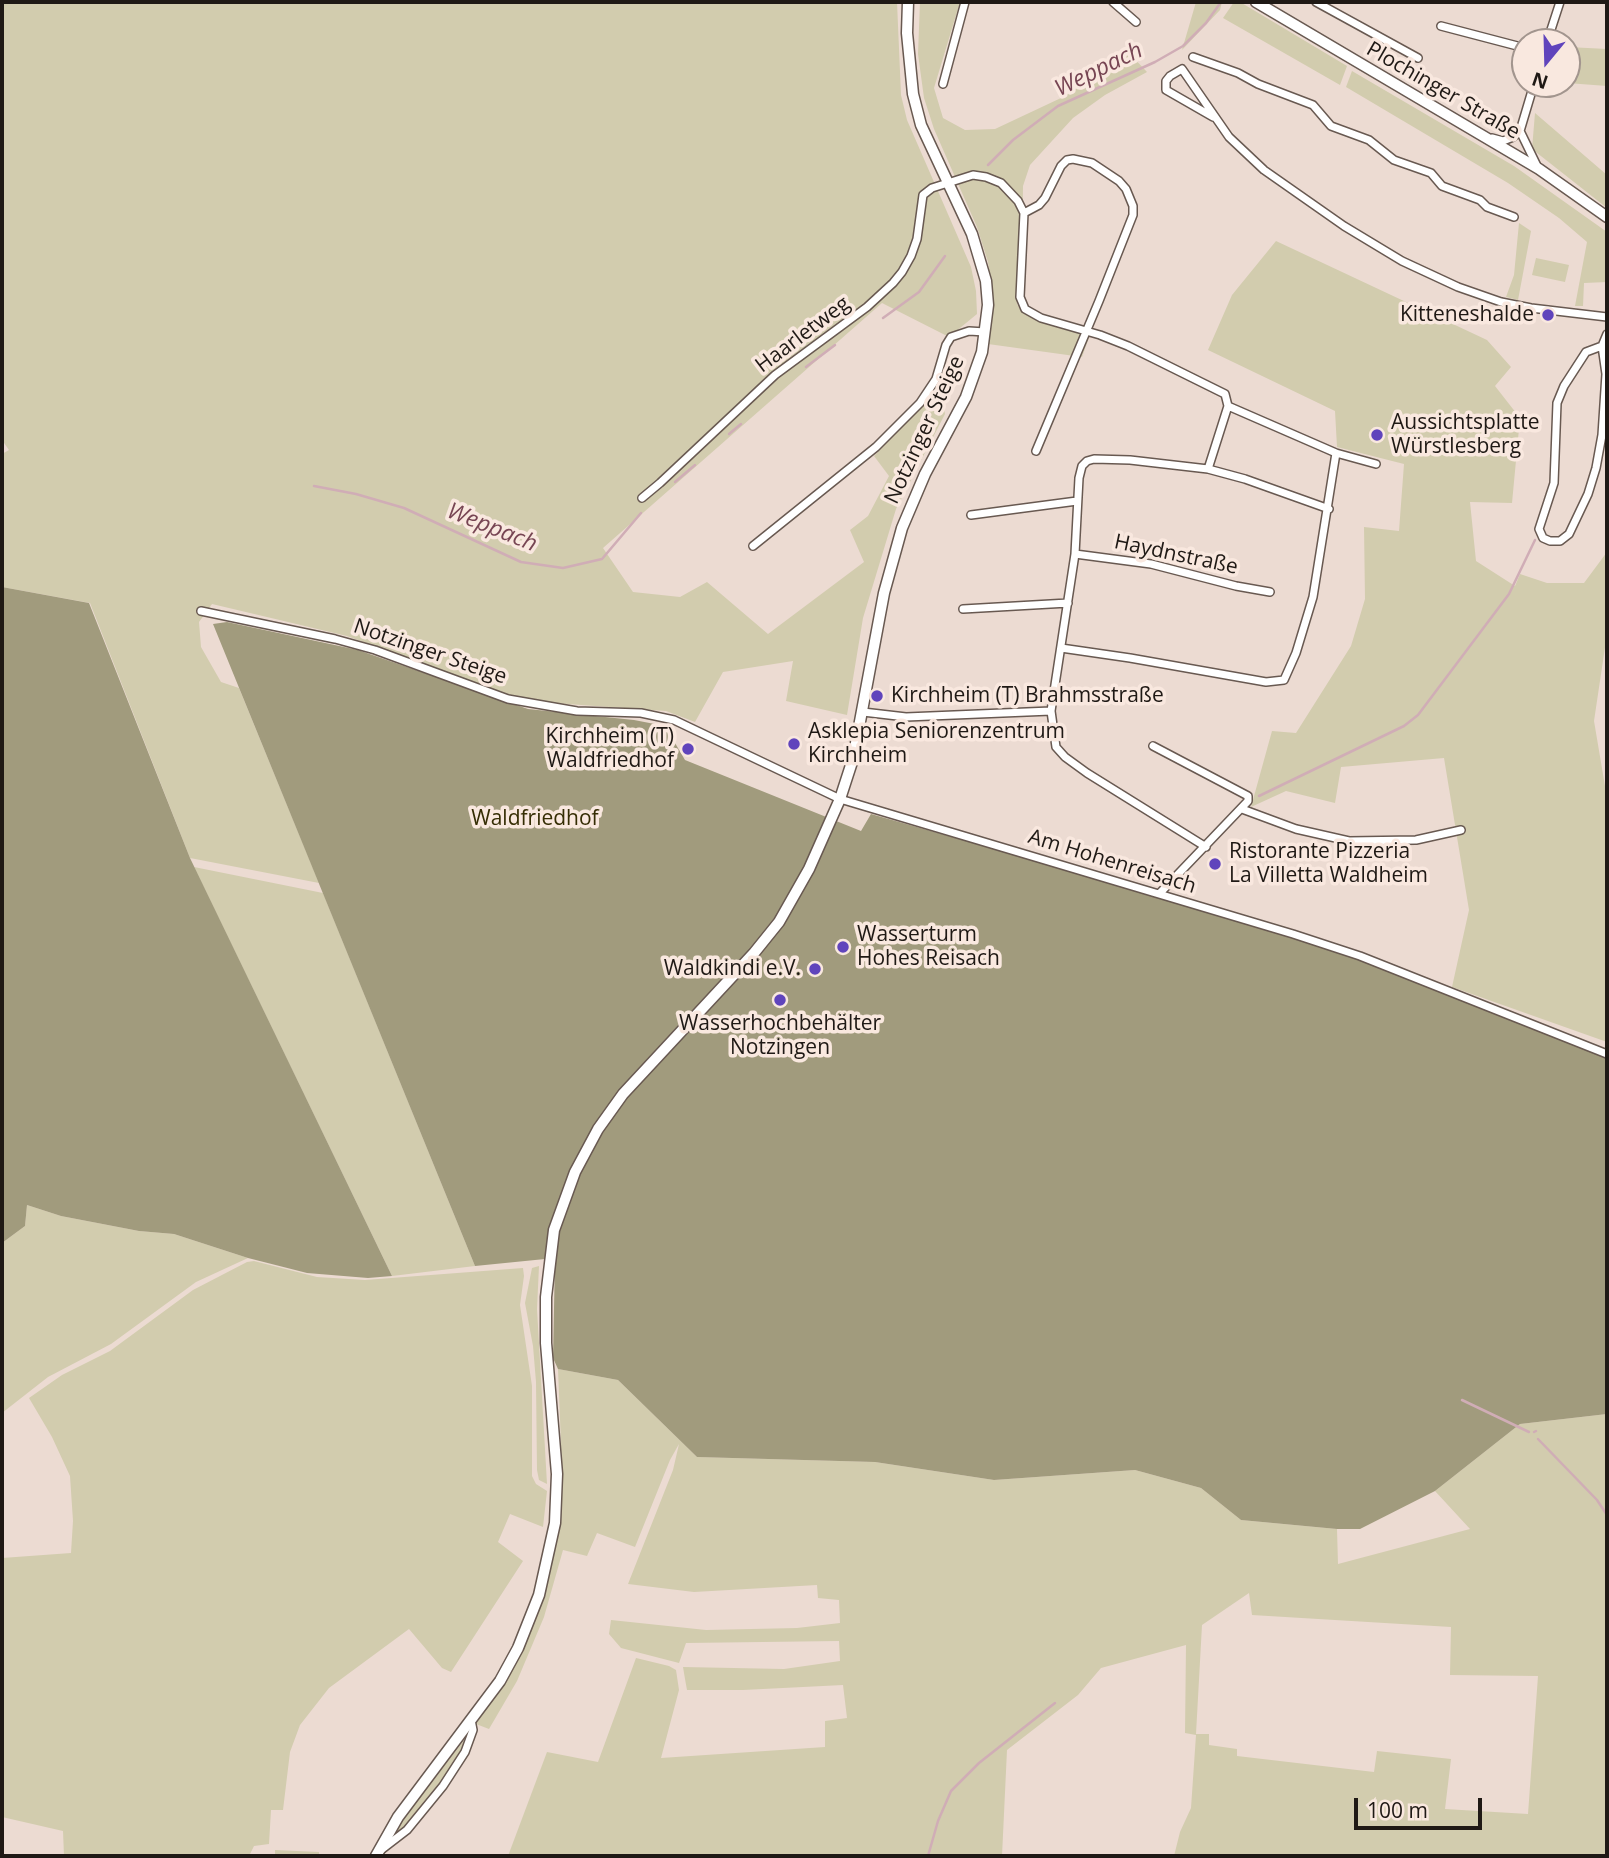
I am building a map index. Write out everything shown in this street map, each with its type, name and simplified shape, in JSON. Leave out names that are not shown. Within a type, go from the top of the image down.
[{"type":"main road","name":"Notzinger Steige","points":[[377,1855],[398,1817],[500,1681],[522,1638],[539,1595],[555,1523],[557,1474],[546,1343],[545,1297],[554,1230],[565,1198],[586,1150],[623,1094],[754,953],[779,922],[809,869],[840,799],[850,769],[884,593],[902,528],[925,474],[970,388],[982,352],[988,305],[986,281],[972,234],[921,125],[913,94],[907,33],[908,2]]},
{"type":"main road","name":"Plochinger Straße","points":[[1256,2],[1539,169],[1607,218]]},
{"type":"street","points":[[943,84],[965,2]]},
{"type":"street","points":[[1113,2],[1136,22]]},
{"type":"street","points":[[1316,2],[1418,58]]},
{"type":"street","points":[[1552,28],[1560,2]]},
{"type":"street","points":[[1441,26],[1511,44]]},
{"type":"street","points":[[1193,57],[1314,105],[1331,126],[1369,140],[1394,160],[1430,173],[1442,186],[1480,200],[1487,207],[1514,217]]},
{"type":"street","points":[[1213,117],[1166,90],[1166,81],[1170,76],[1182,69],[1213,117],[1234,143],[1291,191],[1402,261],[1458,287],[1501,302],[1607,317]]},
{"type":"street","points":[[1480,135],[1503,141],[1513,137],[1520,131],[1530,98]]},
{"type":"street","points":[[1520,131],[1539,169]]},
{"type":"street","points":[[1024,213],[1039,205],[1061,166],[1067,160],[1073,159],[1091,163],[1119,181],[1131,197],[1133,215],[1035,451]]},
{"type":"street","points":[[948,183],[962,177],[986,177],[1001,183],[1010,191],[1024,213],[1019,278],[1021,303],[1032,314],[1128,346],[1225,394],[1228,406],[1208,469]]},
{"type":"street","name":"Haarletweg","points":[[642,498],[775,375],[867,307],[893,283],[911,256],[917,239],[923,195],[932,188],[948,183]]},
{"type":"street","points":[[753,546],[876,447],[920,403],[936,379],[951,337],[968,331],[985,332]]},
{"type":"street","points":[[1602,346],[1586,352],[1564,386],[1557,403],[1554,484],[1539,529],[1543,538],[1555,543],[1565,539],[1588,494],[1596,468],[1606,374],[1602,346],[1607,334]]},
{"type":"street","points":[[1228,406],[1336,453],[1377,464]]},
{"type":"street","points":[[1061,648],[1266,682],[1284,680],[1306,623],[1317,579],[1336,453]]},
{"type":"street","points":[[1206,847],[1087,773],[1056,747],[1051,711],[1068,603],[1082,466],[1094,459],[1208,469],[1245,479],[1329,509]]},
{"type":"street","points":[[971,515],[1077,501]]},
{"type":"street","name":"Haydnstraße","points":[[1074,554],[1151,564],[1270,592]]},
{"type":"street","points":[[963,609],[1068,603]]},
{"type":"street","name":"Notzinger Steige","points":[[201,611],[375,650],[508,699],[550,707],[641,713],[674,720],[840,799]]},
{"type":"street","points":[[863,712],[906,717],[1051,711]]},
{"type":"street","points":[[1153,746],[1248,796],[1242,809],[1160,893]]},
{"type":"street","name":"Am Hohenreisach","points":[[840,799],[1160,893],[1360,956],[1607,1054]]},
{"type":"street","points":[[1242,809],[1296,829],[1349,841],[1416,839],[1461,830]]},
{"type":"street","points":[[377,1855],[407,1830],[443,1786],[465,1752],[473,1730],[471,1720]]},
{"type":"shaded area","points":[[2,2],[897,2],[901,95],[907,120],[971,267],[977,314],[949,337],[882,303],[603,548],[633,592],[680,597],[707,582],[768,634],[864,562],[850,530],[868,516],[889,476],[874,456],[925,403],[942,377],[949,359],[943,403],[945,414],[896,509],[863,618],[847,715],[786,701],[793,661],[723,672],[695,722],[666,711],[525,701],[347,636],[212,604],[199,622],[201,647],[221,682],[239,688],[319,883],[190,858],[90,603],[2,587],[2,454],[9,450],[2,440]]},
{"type":"shaded area","points":[[920,2],[960,2],[934,88],[943,118],[965,130],[995,129],[1061,98],[1130,54],[1147,72],[1105,95],[1073,118],[1030,165],[1023,186],[1022,255],[1016,289],[1017,304],[1021,311],[1036,319],[1090,335],[1082,357],[988,344],[993,305],[988,262],[977,227],[934,129],[924,98],[918,54]]},
{"type":"shaded area","points":[[1196,2],[1222,2],[1220,10],[1182,50]]},
{"type":"shaded area","points":[[1234,2],[1240,2],[1347,66],[1340,85],[1223,18]]},
{"type":"shaded area","points":[[1581,48],[1607,49],[1607,86],[1581,84]]},
{"type":"shaded area","points":[[1352,71],[1514,166],[1607,232],[1607,282],[1584,283],[1583,306],[1575,306],[1587,242],[1559,218],[1508,183],[1346,87]]},
{"type":"shaded area","points":[[1535,113],[1607,175],[1607,208],[1532,149]]},
{"type":"shaded area","points":[[1519,223],[1531,231],[1518,300],[1506,297],[1514,275]]},
{"type":"shaded area","points":[[1276,241],[1487,340],[1511,367],[1495,386],[1520,418],[1512,503],[1470,502],[1476,561],[1515,586],[1520,574],[1547,583],[1584,583],[1607,552],[1607,634],[1594,721],[1607,798],[1607,1042],[1452,987],[1469,910],[1444,758],[1341,767],[1335,803],[1286,791],[1251,807],[1272,731],[1296,733],[1351,646],[1365,599],[1364,527],[1399,531],[1404,464],[1337,447],[1335,411],[1208,350],[1232,295]]},
{"type":"shaded area","points":[[1536,258],[1569,265],[1565,282],[1532,275]]},
{"type":"shaded area","points":[[194,867],[323,893],[475,1266],[392,1276]]},
{"type":"shaded area","points":[[27,1205],[61,1216],[139,1231],[174,1234],[248,1258],[196,1282],[111,1344],[48,1377],[2,1413],[2,1243],[25,1226]]},
{"type":"shaded area","points":[[254,1261],[317,1277],[365,1280],[523,1268],[520,1305],[532,1386],[532,1476],[536,1484],[547,1491],[543,1527],[510,1514],[498,1542],[523,1561],[451,1672],[442,1668],[409,1629],[329,1688],[300,1725],[290,1752],[283,1810],[271,1810],[269,1844],[254,1846],[249,1856],[64,1856],[63,1831],[2,1817],[2,1558],[71,1553],[73,1521],[70,1476],[52,1437],[29,1398],[62,1375],[110,1351],[193,1290],[247,1262]]},
{"type":"shaded area","points":[[539,1266],[537,1309],[547,1484],[539,1480],[537,1470],[536,1382],[525,1303],[532,1268]]},
{"type":"shaded area","points":[[558,1369],[618,1380],[697,1457],[875,1462],[994,1480],[1135,1470],[1201,1488],[1241,1520],[1337,1529],[1338,1564],[1470,1529],[1435,1491],[1520,1424],[1607,1414],[1607,1856],[1174,1856],[1180,1832],[1191,1808],[1196,1735],[1185,1733],[1186,1645],[1101,1668],[1078,1695],[1007,1750],[1002,1856],[508,1856],[547,1752],[598,1762],[636,1658],[676,1670],[679,1690],[661,1758],[825,1747],[825,1721],[847,1718],[843,1685],[687,1690],[683,1667],[784,1669],[840,1661],[839,1641],[686,1643],[679,1663],[621,1648],[609,1634],[611,1620],[706,1630],[797,1628],[840,1623],[839,1600],[818,1598],[817,1585],[694,1592],[628,1584],[673,1470],[679,1444],[635,1547],[597,1533],[587,1556],[563,1550],[544,1617],[517,1681],[489,1729],[476,1724],[508,1676],[547,1584],[559,1519],[561,1444]],"holes":[[[1249,1593],[1252,1615],[1451,1627],[1450,1675],[1538,1676],[1528,1814],[1445,1809],[1451,1759],[1377,1751],[1374,1772],[1237,1756],[1237,1749],[1209,1745],[1209,1734],[1196,1734],[1202,1625]]]},
{"type":"shaded area","points":[[468,1735],[463,1751],[438,1787],[404,1829],[389,1841],[407,1814]]},
{"type":"shaded area","points":[[275,1850],[319,1852],[319,1856],[275,1856]]},
{"type":"green space","points":[[2,587],[89,603],[190,858],[392,1276],[368,1278],[307,1273],[248,1258],[174,1234],[139,1231],[61,1216],[27,1205],[25,1226],[2,1243]]},
{"type":"green space","name":"Waldfriedhof","points":[[227,622],[358,650],[528,709],[634,720],[665,726],[685,760],[861,831],[871,814],[1290,933],[1607,1058],[1607,1414],[1520,1424],[1435,1491],[1360,1529],[1241,1520],[1201,1488],[1135,1470],[994,1480],[875,1462],[697,1457],[618,1380],[558,1369],[553,1358],[555,1258],[475,1266],[213,624]]},
{"type":"waterway","name":"Weppach","points":[[988,165],[1013,140],[1058,106],[1155,62],[1183,46],[1206,23],[1221,2]]},
{"type":"waterway","name":"Weppach","points":[[883,318],[919,292],[945,256]]},
{"type":"waterway","name":"Weppach","points":[[806,367],[835,345]]},
{"type":"waterway","name":"Weppach","points":[[729,434],[741,424]]},
{"type":"waterway","name":"Weppach","points":[[675,482],[695,465]]},
{"type":"waterway","name":"Weppach","points":[[314,486],[356,494],[404,508],[521,562],[563,568],[602,559],[641,513]]},
{"type":"waterway","points":[[1259,796],[1404,726],[1418,715],[1509,594],[1535,540]]},
{"type":"waterway","points":[[1462,1400],[1529,1432]]},
{"type":"waterway","points":[[1538,1439],[1597,1500],[1607,1515]]},
{"type":"waterway","points":[[928,1856],[938,1821],[951,1791],[979,1763],[1055,1703]]},
{"type":"place","name":"Kitteneshalde","points":[[1548,315]]},
{"type":"place","name":"Aussichtsplatte Würstlesberg","points":[[1377,435]]},
{"type":"place","name":"Kirchheim (T) Brahmsstraße","points":[[877,696]]},
{"type":"place","name":"Asklepia Seniorenzentrum Kirchheim","points":[[794,744]]},
{"type":"place","name":"Kirchheim (T) Waldfriedhof","points":[[688,749]]},
{"type":"place","name":"Ristorante Pizzeria La Villetta Waldheim","points":[[1215,864]]},
{"type":"place","name":"Wasserturm Hohes Reisach","points":[[843,947]]},
{"type":"place","name":"Waldkindi e.V.","points":[[815,969]]},
{"type":"place","name":"Wasserhochbehälter Notzingen","points":[[780,1000]]}]
